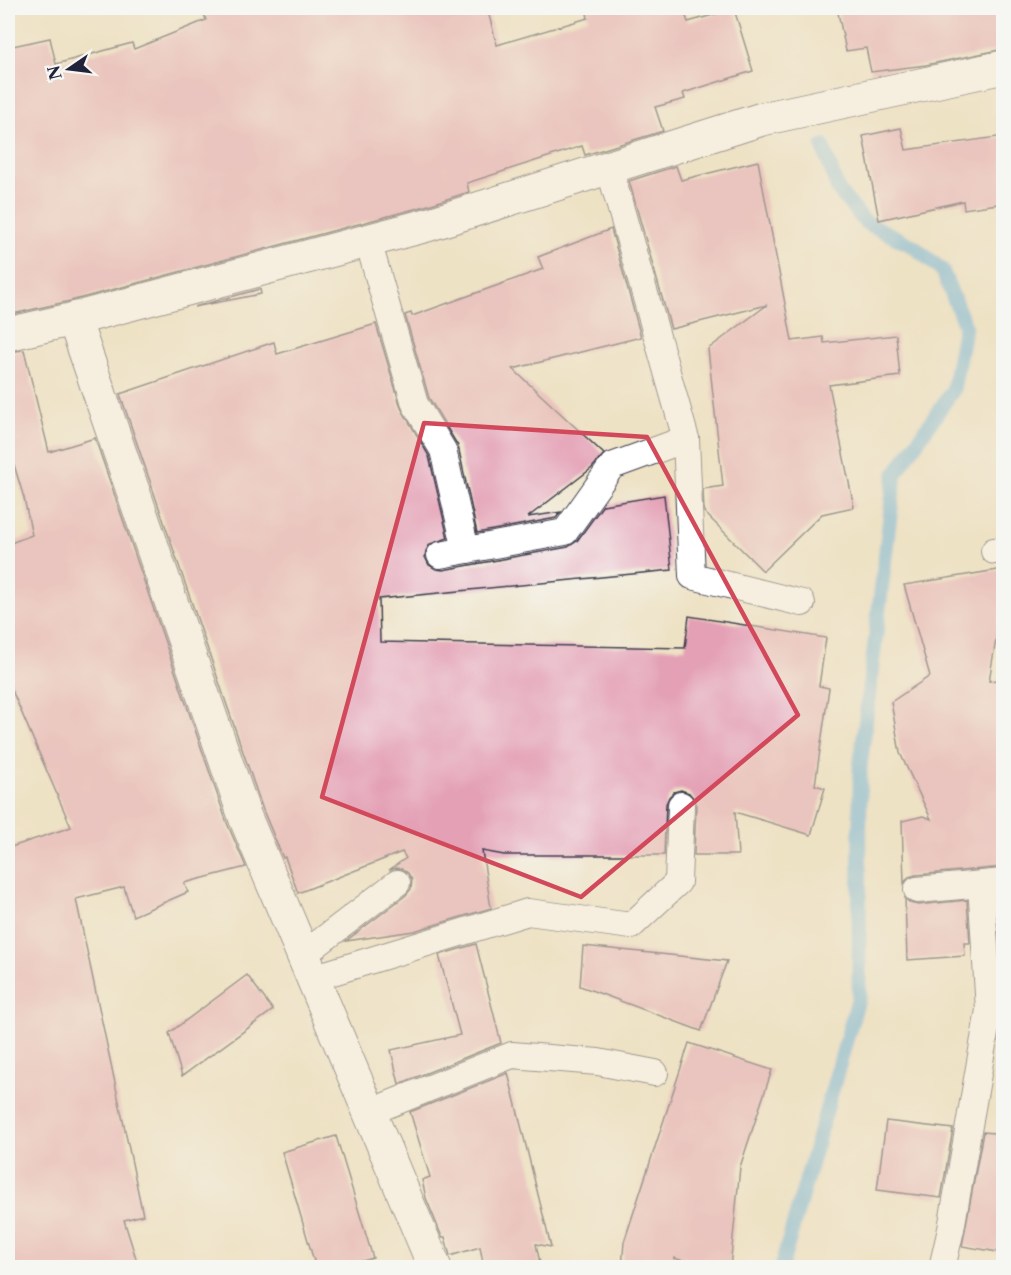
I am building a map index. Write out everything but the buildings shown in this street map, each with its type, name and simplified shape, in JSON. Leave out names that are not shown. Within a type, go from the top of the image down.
[{"type":"street","points":[[8,334],[74,319],[427,225],[762,119],[1004,67]]},
{"type":"street","points":[[74,319],[245,818],[435,1268]]},
{"type":"lane","points":[[609,167],[686,439],[692,576],[802,603]]},
{"type":"lane","points":[[368,241],[415,404],[443,450],[466,550]]},
{"type":"lane","points":[[440,555],[565,531],[612,466],[686,439]]},
{"type":"lane","points":[[308,966],[528,912],[631,926],[678,882],[681,805]]},
{"type":"lane","points":[[308,966],[397,883]]},
{"type":"lane","points":[[917,890],[992,883],[989,1010],[953,1218],[942,1268]]},
{"type":"lane","points":[[370,1112],[512,1055],[598,1062],[655,1073]]},
{"type":"highlighted area","points":[[424,423],[647,437],[798,715],[581,897],[322,797]]},
{"type":"waterway","points":[[781,1268],[859,996],[860,768],[895,474],[953,390],[965,326],[942,270],[913,246],[865,222],[838,190],[823,146]]}]
